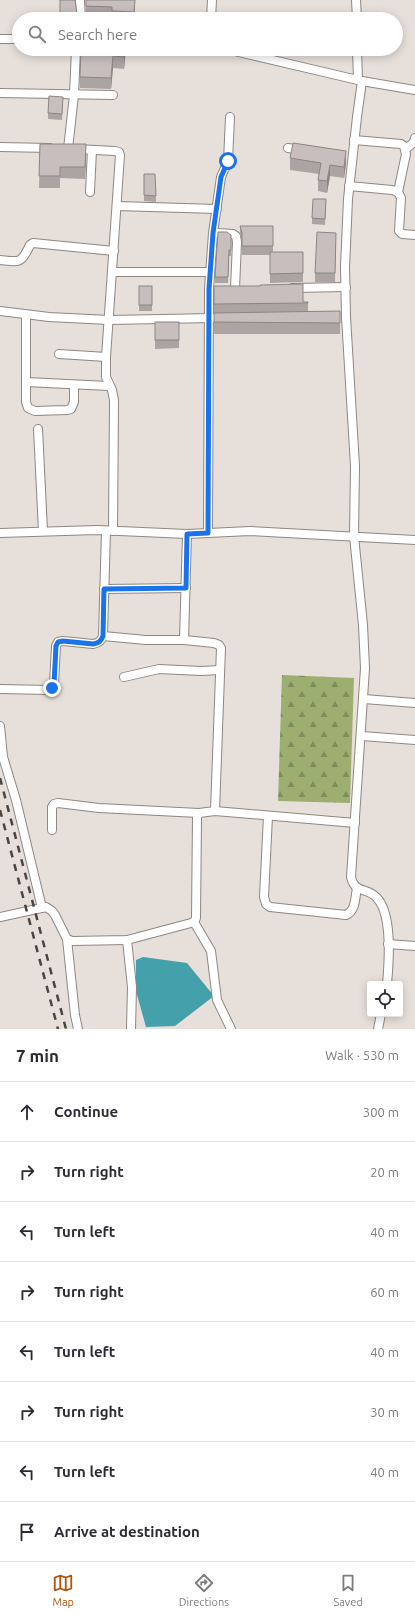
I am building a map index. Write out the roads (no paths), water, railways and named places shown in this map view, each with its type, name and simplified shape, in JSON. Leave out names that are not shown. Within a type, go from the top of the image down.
[{"type":"street","points":[[80,0],[81,12]]},
{"type":"street","points":[[211,12],[212,0]]},
{"type":"street","points":[[356,0],[357,12]]},
{"type":"street","points":[[0,39],[12,39]]},
{"type":"street","points":[[68,149],[74,95],[76,56]]},
{"type":"street","points":[[256,56],[360,80],[415,90]]},
{"type":"street","points":[[358,56],[360,80],[354,140],[349,158],[349,186],[344,267],[346,287],[342,317],[355,466],[354,536],[363,625],[365,668],[362,736],[351,877],[353,884],[357,888],[371,893],[376,897],[383,907],[386,915],[388,944],[387,981]]},
{"type":"street","points":[[0,93],[113,95]]},
{"type":"street","points":[[208,533],[209,318],[212,289],[210,272],[213,233],[221,177],[228,161],[230,117]]},
{"type":"street","points":[[415,138],[414,142],[406,149],[398,192],[401,198],[399,231],[402,234],[415,235]]},
{"type":"street","points":[[354,140],[401,144],[406,149]]},
{"type":"street","points":[[0,147],[115,151],[120,155],[106,357],[106,377],[112,390],[114,400],[103,636],[98,643],[58,642],[56,646],[54,684],[49,690],[0,690]]},
{"type":"street","points":[[288,148],[310,152]]},
{"type":"street","points":[[90,192],[92,150]]},
{"type":"street","points":[[349,186],[392,190],[398,192]]},
{"type":"street","points":[[117,206],[217,208]]},
{"type":"street","points":[[213,233],[228,233],[236,236],[235,289]]},
{"type":"street","points":[[0,260],[21,261],[30,245],[34,243],[114,251]]},
{"type":"street","points":[[112,272],[210,272]]},
{"type":"street","points":[[282,288],[346,287]]},
{"type":"street","points":[[0,311],[26,315],[109,320],[224,318]]},
{"type":"street","points":[[26,315],[26,402],[28,408],[35,411],[71,409],[74,402],[74,385]]},
{"type":"street","points":[[59,354],[106,357]]},
{"type":"street","points":[[26,382],[109,386]]},
{"type":"street","points":[[38,429],[43,531]]},
{"type":"street","points":[[0,533],[43,531],[109,531],[187,534],[250,531],[415,540]]},
{"type":"street","points":[[184,640],[187,534]]},
{"type":"street","points":[[104,589],[186,588]]},
{"type":"street","points":[[103,636],[146,640],[184,640],[219,645],[220,670],[215,812]]},
{"type":"street","points":[[124,677],[159,669],[201,671],[220,670]]},
{"type":"street","points":[[364,699],[415,703]]},
{"type":"street","points":[[0,726],[2,758],[16,800],[42,908]]},
{"type":"street","points":[[362,736],[415,740]]},
{"type":"street","points":[[52,830],[52,807],[54,804],[58,803],[99,808],[199,813],[215,812],[356,823]]},
{"type":"street","points":[[199,813],[197,817],[194,922],[211,951],[217,1000],[231,1029]]},
{"type":"street","points":[[268,816],[264,897],[266,904],[270,906],[346,915],[353,909],[357,888]]},
{"type":"street","points":[[0,917],[46,907],[52,911],[67,939],[75,1015],[78,1029]]},
{"type":"street","points":[[67,939],[80,942],[127,940],[194,922]]},
{"type":"street","points":[[127,940],[132,981],[132,1029]]},
{"type":"street","points":[[388,944],[415,946]]},
{"type":"street","points":[[378,1029],[380,1017]]},
{"type":"water","points":[[143,957],[187,963],[214,996],[175,1026],[146,1027],[136,991],[136,960]]},
{"type":"railway","points":[[0,778],[66,1029]]},
{"type":"railway","points":[[0,810],[58,1029]]}]
